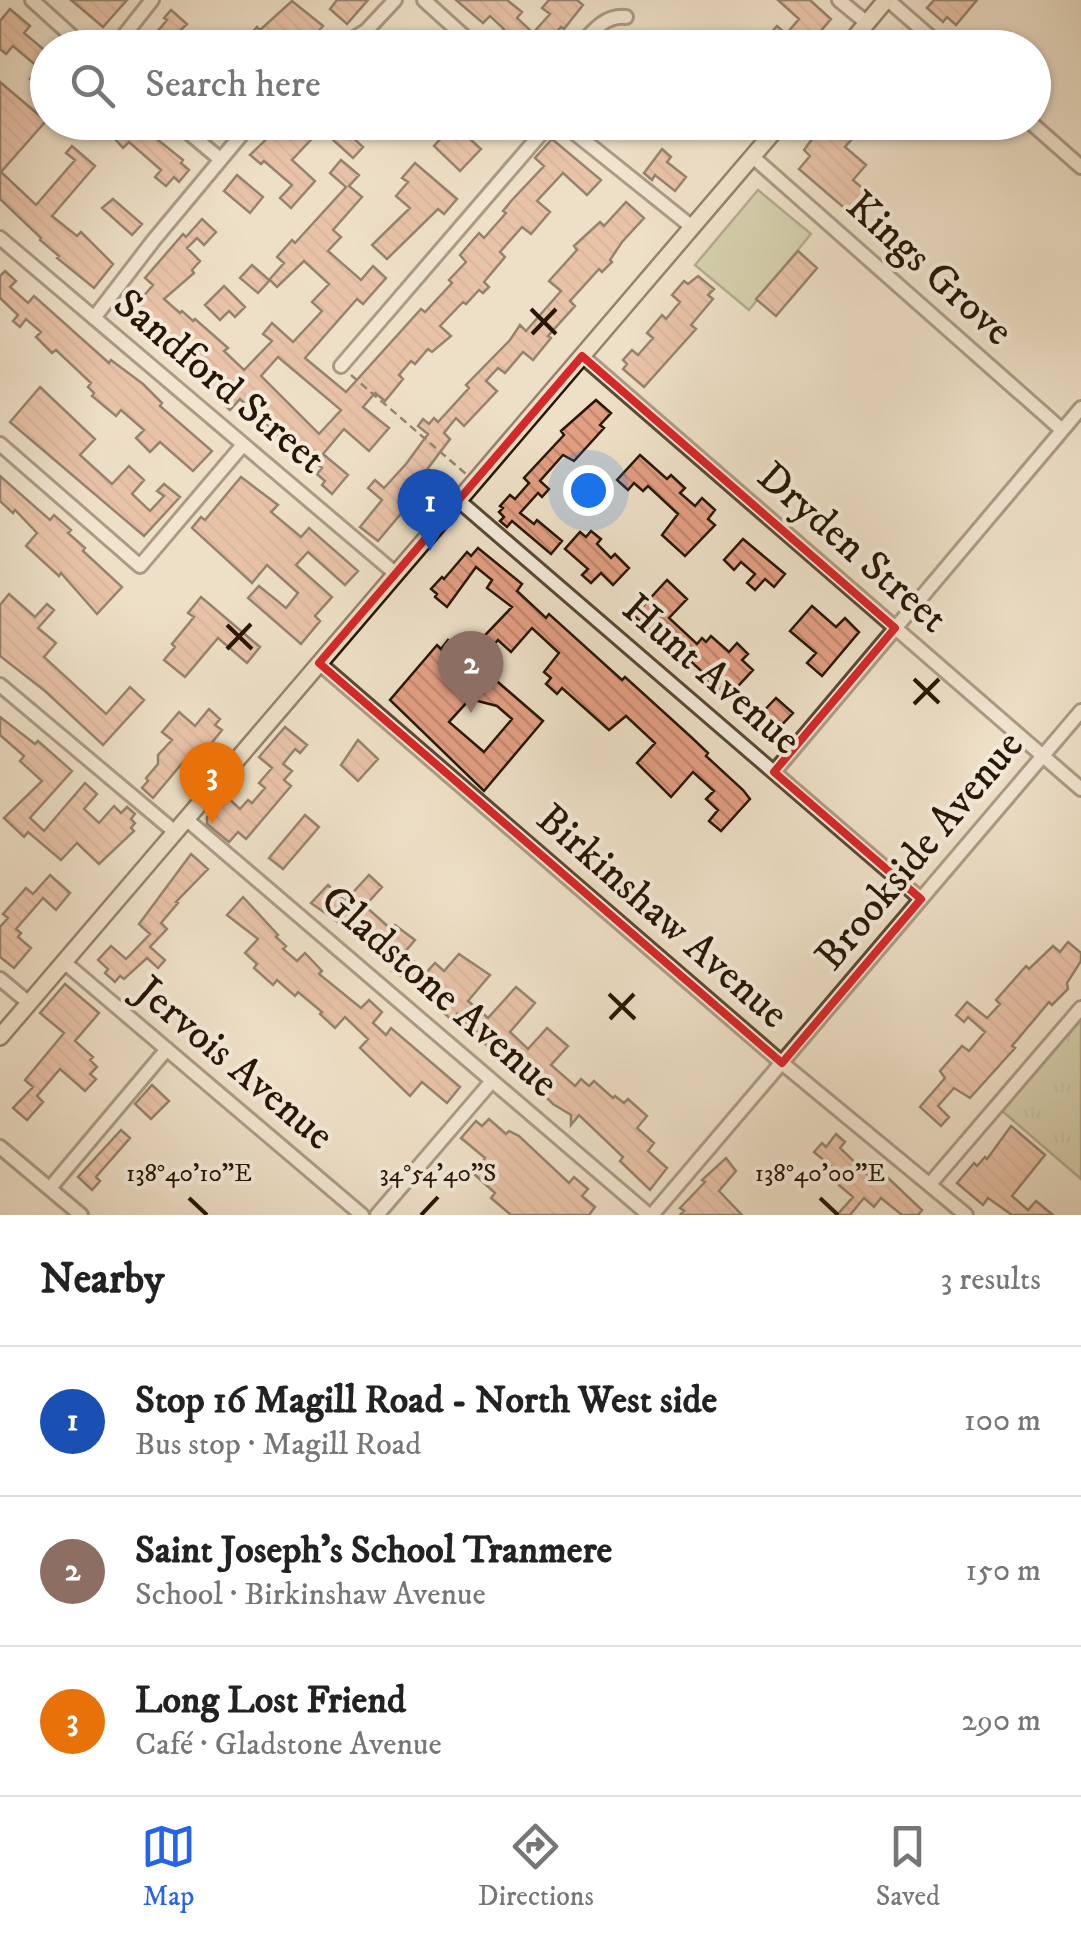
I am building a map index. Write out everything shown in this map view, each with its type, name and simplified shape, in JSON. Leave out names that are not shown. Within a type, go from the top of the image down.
[{"type":"main road","points":[[861,30],[887,0]]},
{"type":"main road","points":[[0,1037],[767,140]]},
{"type":"street","points":[[32,0],[65,30]]},
{"type":"street","points":[[128,30],[152,0]]},
{"type":"street","points":[[366,30],[395,0]]},
{"type":"street","points":[[424,0],[457,30]]},
{"type":"street","points":[[840,0],[867,23]]},
{"type":"street","points":[[887,0],[922,30]]},
{"type":"street","points":[[596,30],[612,17],[626,17]]},
{"type":"street","points":[[197,140],[220,159]]},
{"type":"street","points":[[94,318],[236,140]]},
{"type":"street","points":[[341,366],[535,140]]},
{"type":"street","points":[[584,140],[692,227]]},
{"type":"street","points":[[1051,140],[1081,166]]},
{"type":"street","name":"Kings Grove","points":[[753,157],[1062,430]]},
{"type":"street","name":"Sandford Street","points":[[0,238],[396,574]]},
{"type":"street","name":"Dryden Street","points":[[582,356],[1081,789]]},
{"type":"street","points":[[774,772],[1081,408]]},
{"type":"street","points":[[0,444],[140,566],[242,446]]},
{"type":"street","name":"Hunt Avenue","points":[[458,500],[922,898]]},
{"type":"street","name":"Birkinshaw Avenue","points":[[319,663],[782,1063],[966,1215]]},
{"type":"street","points":[[0,685],[175,832]]},
{"type":"street","name":"Brookside Avenue","points":[[651,1215],[1081,711]]},
{"type":"street","name":"Gladstone Avenue","points":[[186,819],[651,1215]]},
{"type":"street","name":"Jervois Avenue","points":[[64,962],[362,1215]]},
{"type":"street","points":[[0,978],[29,1003]]},
{"type":"street","points":[[930,1184],[1081,1008]]},
{"type":"street","points":[[50,1188],[167,1048]]},
{"type":"street","points":[[376,1215],[492,1080]]},
{"type":"street","points":[[0,1147],[81,1215]]},
{"type":"path","points":[[341,366],[474,482]]},
{"type":"highlighted area","points":[[582,356],[895,628],[774,772],[921,899],[782,1063],[319,663]]},
{"type":"green space","points":[[758,190],[811,234],[749,310],[695,265]]},
{"type":"green space","points":[[1081,1015],[1081,1179],[1001,1110]]},
{"type":"building","points":[[71,0],[127,0],[103,27]]},
{"type":"building","points":[[337,0],[368,0],[347,24],[330,9]]},
{"type":"building","points":[[456,0],[507,0],[522,12],[517,18],[530,30],[503,30],[490,16],[483,23]]},
{"type":"building","points":[[549,0],[577,0],[583,5],[564,29],[536,30],[550,14],[542,8]]},
{"type":"building","points":[[778,0],[810,0],[831,19],[822,30],[789,30],[799,19]]},
{"type":"building","points":[[934,0],[977,0],[956,25],[947,17],[943,22],[927,8]]},
{"type":"building","points":[[292,1],[323,26],[319,30],[260,30]]},
{"type":"building","points":[[10,9],[30,26],[24,33],[30,38],[30,60],[13,46],[6,54],[0,49],[0,21]]},
{"type":"building","points":[[171,10],[187,24],[181,30],[158,30],[167,20],[164,18]]},
{"type":"building","points":[[0,82],[30,107],[30,139],[1,172],[36,205],[75,160],[66,153],[72,146],[95,166],[52,216],[77,236],[81,232],[113,264],[94,288],[57,258],[0,199]]},
{"type":"building","points":[[116,140],[158,140],[189,170],[179,182],[174,177],[166,186],[155,177],[161,170],[129,142],[123,148]]},
{"type":"building","points":[[265,140],[311,140],[292,160],[315,181],[291,208],[280,198],[292,185],[264,161],[261,164],[250,155]]},
{"type":"building","points":[[333,140],[355,140],[363,147],[353,158]]},
{"type":"building","points":[[439,140],[471,140],[481,149],[460,171],[434,146]]},
{"type":"building","points":[[553,140],[601,180],[587,195],[563,173],[537,201],[550,212],[531,234],[522,227],[500,252],[505,257],[484,282],[489,287],[483,293],[479,290],[466,304],[463,302],[440,326],[451,336],[432,352],[428,349],[415,364],[411,361],[399,375],[403,379],[385,401],[375,393],[363,407],[389,428],[369,451],[344,429],[323,454],[348,475],[332,494],[317,474],[322,468],[291,441],[288,444],[240,399],[230,410],[218,399],[221,395],[127,316],[153,285],[145,278],[183,234],[186,237],[202,219],[216,232],[204,245],[197,238],[187,248],[200,261],[192,270],[194,273],[164,299],[228,348],[224,351],[244,370],[272,341],[263,334],[272,323],[293,342],[322,311],[312,302],[329,284],[304,261],[277,287],[270,280],[258,293],[240,278],[252,265],[269,280],[284,263],[277,257],[346,187],[330,173],[341,160],[359,175],[349,186],[362,197],[333,230],[341,237],[328,251],[361,280],[373,266],[386,278],[363,304],[357,299],[305,358],[346,392],[421,309],[425,312],[452,283],[449,280],[466,262],[460,255],[479,233],[484,238],[544,166],[535,158]],"holes":[[[278,357],[341,410],[319,434],[261,376]]]},
{"type":"building","points":[[812,140],[851,140],[845,147],[866,165],[853,180],[867,192],[849,212],[799,169],[810,156],[804,150]]},
{"type":"building","points":[[662,149],[671,157],[667,162],[686,177],[675,191],[655,175],[652,180],[644,173]]},
{"type":"building","points":[[415,163],[457,199],[444,214],[438,209],[387,259],[372,245],[410,208],[396,196],[408,182],[402,178]]},
{"type":"building","points":[[237,175],[263,197],[250,213],[224,191]]},
{"type":"building","points":[[113,199],[142,224],[132,235],[102,208]]},
{"type":"building","points":[[626,202],[644,218],[622,242],[612,262],[602,272],[599,269],[570,301],[575,306],[533,360],[523,352],[505,373],[498,368],[486,381],[497,391],[464,426],[456,418],[444,433],[450,439],[413,488],[410,495],[414,498],[378,541],[360,527],[382,500],[368,488],[375,480],[384,488],[428,434],[418,426],[423,419],[429,424],[434,418],[438,422],[520,325],[526,331],[561,291],[549,281],[577,250],[574,246],[600,222],[604,226]]},
{"type":"building","points":[[798,251],[817,268],[776,316],[756,299]]},
{"type":"building","points":[[5,271],[16,281],[10,287],[28,303],[34,296],[109,363],[111,360],[143,384],[162,403],[160,406],[212,451],[193,471],[160,442],[150,452],[136,438],[144,430],[121,410],[116,416],[92,396],[94,393],[88,387],[91,383],[56,350],[52,353],[36,337],[41,332],[26,319],[20,327],[13,321],[18,315],[0,298],[0,276]]},
{"type":"building","points":[[698,276],[714,289],[708,295],[713,299],[691,325],[696,329],[644,387],[623,369],[627,364],[623,360],[632,350],[638,355],[653,338],[647,333],[680,302],[672,295],[684,281],[688,284]]},
{"type":"building","points":[[224,286],[245,307],[235,317],[229,311],[220,320],[205,305]]},
{"type":"building","points":[[40,387],[95,439],[80,455],[112,484],[129,466],[144,480],[132,494],[150,511],[164,496],[157,491],[164,484],[180,497],[144,536],[10,422]]},
{"type":"building","points":[[596,400],[611,413],[600,425],[604,428],[574,461],[563,455],[540,481],[549,489],[542,497],[538,493],[520,513],[534,524],[537,520],[562,541],[551,554],[512,521],[507,527],[500,521],[504,517],[500,506],[510,495],[515,499],[529,483],[524,478],[564,435],[561,431]]},
{"type":"building","points":[[640,455],[667,479],[671,475],[685,488],[680,493],[695,506],[702,498],[715,510],[708,519],[715,525],[685,556],[662,535],[678,514],[648,486],[643,491],[634,483],[628,490],[617,480]]},
{"type":"building","points":[[0,476],[50,520],[54,515],[71,530],[68,533],[85,548],[83,551],[122,587],[97,614],[61,573],[59,576],[26,546],[37,533],[15,510],[13,513],[0,501]]},
{"type":"building","points":[[241,477],[278,505],[271,512],[301,537],[309,528],[358,571],[345,585],[308,552],[296,565],[332,597],[315,616],[320,621],[301,644],[248,598],[259,586],[286,608],[298,593],[267,565],[252,583],[192,528],[201,517],[205,520]]},
{"type":"building","points":[[591,531],[601,539],[597,544],[611,558],[615,554],[629,568],[613,585],[601,573],[591,583],[582,575],[588,569],[565,549],[580,532],[586,537]]},
{"type":"building","points":[[743,539],[785,574],[774,587],[765,579],[755,590],[747,583],[755,574],[741,562],[734,570],[724,560]]},
{"type":"building","points":[[478,548],[522,584],[517,591],[546,618],[549,614],[622,680],[625,677],[743,790],[750,799],[721,831],[709,821],[718,810],[706,799],[714,791],[693,772],[671,797],[637,763],[655,743],[626,716],[609,730],[562,688],[557,694],[546,684],[551,678],[544,672],[559,653],[532,628],[511,652],[498,640],[477,664],[543,721],[484,791],[390,700],[437,645],[441,649],[448,640],[466,655],[512,607],[487,588],[492,580],[476,567],[447,607],[435,597],[437,594],[431,589],[467,552],[471,556]],"holes":[[[470,699],[497,706],[512,719],[484,752],[449,722]]]},
{"type":"building","points":[[667,580],[687,599],[669,618],[697,644],[711,636],[729,652],[737,643],[748,654],[742,660],[753,670],[726,699],[705,680],[707,676],[657,631],[654,634],[634,616]]},
{"type":"building","points":[[9,594],[35,617],[47,604],[54,610],[38,628],[56,643],[44,657],[106,714],[130,687],[144,700],[103,745],[0,656],[0,605]]},
{"type":"building","points":[[201,597],[260,647],[247,663],[218,638],[185,677],[164,660],[194,617],[188,613]]},
{"type":"building","points":[[812,606],[836,627],[845,618],[859,632],[822,676],[807,663],[816,653],[790,631]]},
{"type":"building","points":[[776,698],[793,713],[775,732],[758,717]]},
{"type":"building","points":[[209,709],[220,719],[215,725],[222,730],[199,759],[189,755],[153,798],[142,788],[158,764],[158,755],[172,740],[162,732],[179,712],[195,726]]},
{"type":"building","points":[[0,717],[35,744],[38,741],[72,771],[30,818],[44,831],[85,783],[97,794],[84,809],[99,823],[114,806],[121,813],[127,807],[135,814],[131,819],[134,831],[99,864],[77,843],[61,860],[28,832],[24,837],[4,818],[42,781],[20,761],[24,756],[0,735]]},
{"type":"building","points":[[285,727],[307,745],[300,753],[295,749],[283,764],[292,771],[284,780],[291,786],[246,839],[238,832],[229,842],[207,824],[207,817],[226,796],[240,809],[248,800],[252,803],[265,788],[259,783],[272,768],[259,757]]},
{"type":"building","points":[[358,740],[378,759],[358,781],[341,765]]},
{"type":"building","points":[[305,815],[319,827],[283,869],[269,858]]},
{"type":"building","points":[[191,854],[208,869],[161,923],[167,929],[150,947],[165,960],[158,968],[147,958],[115,982],[98,960],[111,946],[126,959],[150,934],[139,924]]},
{"type":"building","points":[[50,875],[70,893],[56,910],[43,898],[16,929],[21,933],[18,937],[31,948],[14,968],[0,957],[0,927],[8,918],[3,914],[26,888],[33,894]]},
{"type":"building","points":[[369,875],[382,887],[365,906],[392,930],[395,925],[415,940],[404,953],[422,969],[410,981],[392,971],[395,968],[366,941],[372,932],[354,917],[342,925],[311,903],[328,885],[345,901]]},
{"type":"building","points":[[243,897],[278,935],[286,946],[283,949],[297,961],[305,953],[322,971],[319,974],[361,1008],[369,1000],[382,1012],[373,1023],[386,1035],[391,1028],[460,1087],[447,1103],[422,1082],[410,1096],[360,1048],[368,1039],[345,1017],[335,1028],[298,992],[295,996],[277,980],[273,985],[254,968],[257,964],[245,953],[258,939],[227,915]]},
{"type":"building","points":[[1068,942],[1081,953],[1081,961],[1067,983],[1068,989],[1052,1005],[1049,1002],[970,1098],[954,1088],[938,1106],[949,1117],[941,1126],[920,1107],[945,1078],[940,1071],[962,1046],[969,1051],[985,1032],[968,1017],[964,1022],[956,1015],[967,1002],[987,1018],[1000,1004],[996,1000],[1026,966],[1029,969],[1053,946],[1060,952]]},
{"type":"building","points":[[459,954],[490,975],[468,1001],[488,1018],[516,987],[535,1003],[510,1032],[528,1049],[547,1028],[568,1046],[551,1065],[575,1086],[581,1079],[589,1086],[594,1081],[613,1098],[624,1103],[628,1099],[647,1116],[637,1128],[654,1143],[648,1151],[667,1168],[650,1190],[620,1161],[623,1157],[579,1115],[571,1125],[571,1115],[474,1036],[477,1032],[457,1014],[452,1020],[444,1013],[452,1000],[424,975],[435,963],[444,971]]},
{"type":"building","points":[[65,984],[99,1013],[75,1041],[93,1057],[90,1060],[97,1067],[90,1074],[96,1079],[85,1091],[60,1069],[37,1096],[43,1102],[27,1120],[13,1108],[33,1087],[25,1080],[64,1033],[40,1013]]},
{"type":"building","points":[[152,1085],[169,1101],[151,1119],[135,1104]]},
{"type":"building","points":[[489,1119],[506,1134],[509,1131],[519,1136],[569,1183],[574,1177],[588,1189],[582,1196],[595,1207],[589,1215],[511,1215],[491,1198],[495,1193],[473,1173],[485,1158],[461,1138],[476,1121],[482,1126]]},
{"type":"building","points":[[1011,1126],[1045,1155],[1012,1196],[1028,1210],[1036,1201],[1053,1215],[1012,1215],[988,1198],[983,1205],[957,1183],[974,1163],[977,1166],[987,1159]]},
{"type":"building","points":[[121,1130],[130,1138],[96,1177],[100,1181],[92,1190],[78,1177]]},
{"type":"building","points":[[836,1134],[845,1142],[840,1148],[873,1180],[885,1175],[922,1210],[918,1215],[902,1215],[881,1198],[874,1207],[864,1198],[850,1215],[837,1215],[853,1197],[826,1174],[832,1167],[814,1152],[822,1143],[826,1147]]},
{"type":"building","points":[[726,1158],[736,1171],[719,1191],[742,1215],[680,1215],[684,1211],[680,1208],[705,1182],[702,1180]]},
{"type":"place","name":"Stop 16 Magill Road - North West side","points":[[430,551]]},
{"type":"place","name":"Saint Joseph's School Tranmere","points":[[471,713]]},
{"type":"place","name":"Long Lost Friend","points":[[212,824]]}]
